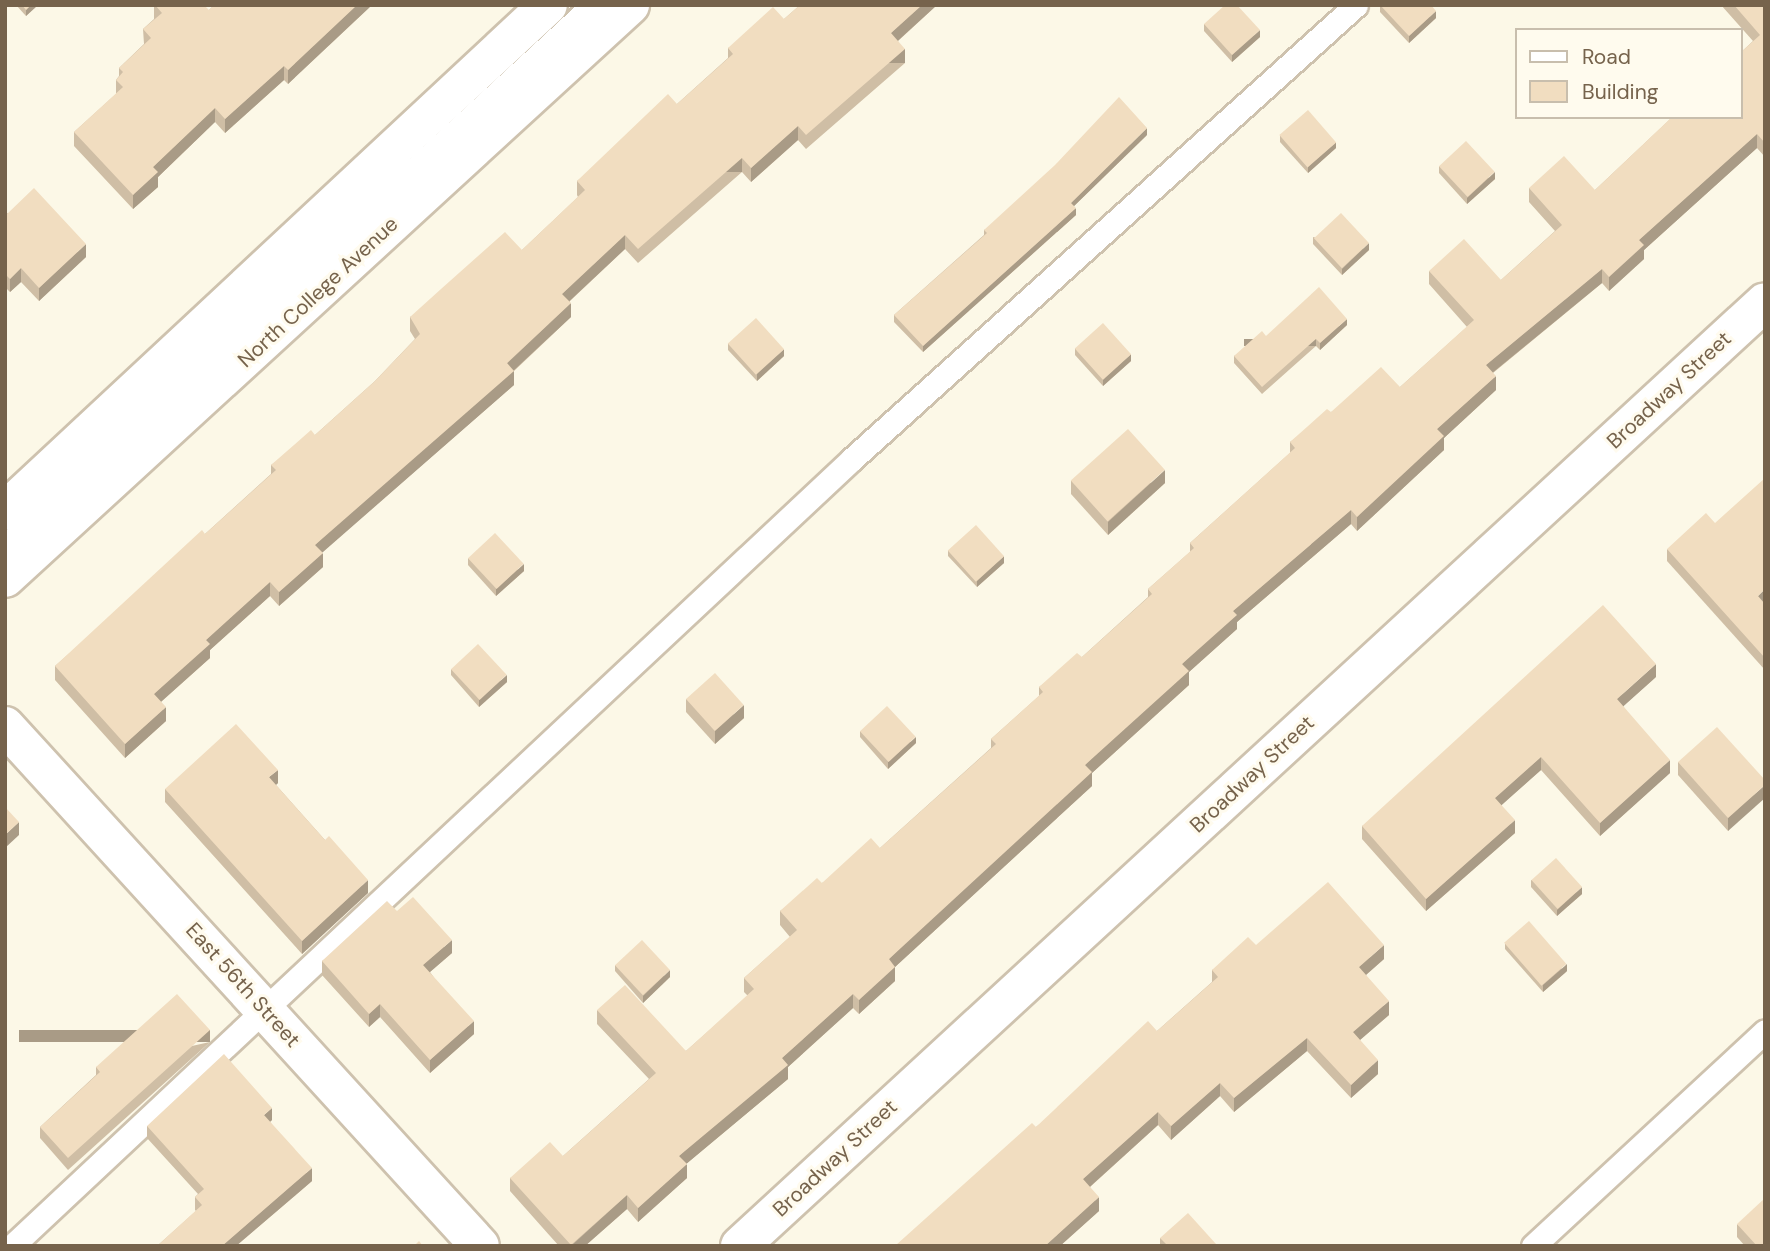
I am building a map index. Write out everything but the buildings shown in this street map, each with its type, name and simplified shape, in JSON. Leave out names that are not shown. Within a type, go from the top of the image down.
[{"type":"street","points":[[5,511],[548,5]]},
{"type":"street","name":"North College Avenue","points":[[5,578],[630,5]]},
{"type":"street","name":"Broadway Street","points":[[740,1246],[1765,302]]},
{"type":"street","name":"East 56th Street","points":[[5,726],[480,1246]]},
{"type":"lane","name":"North College Avenue","points":[[5,547],[593,5]]},
{"type":"lane","points":[[12,1246],[852,459],[1356,5]]},
{"type":"lane","points":[[1533,1246],[1765,1031]]}]
